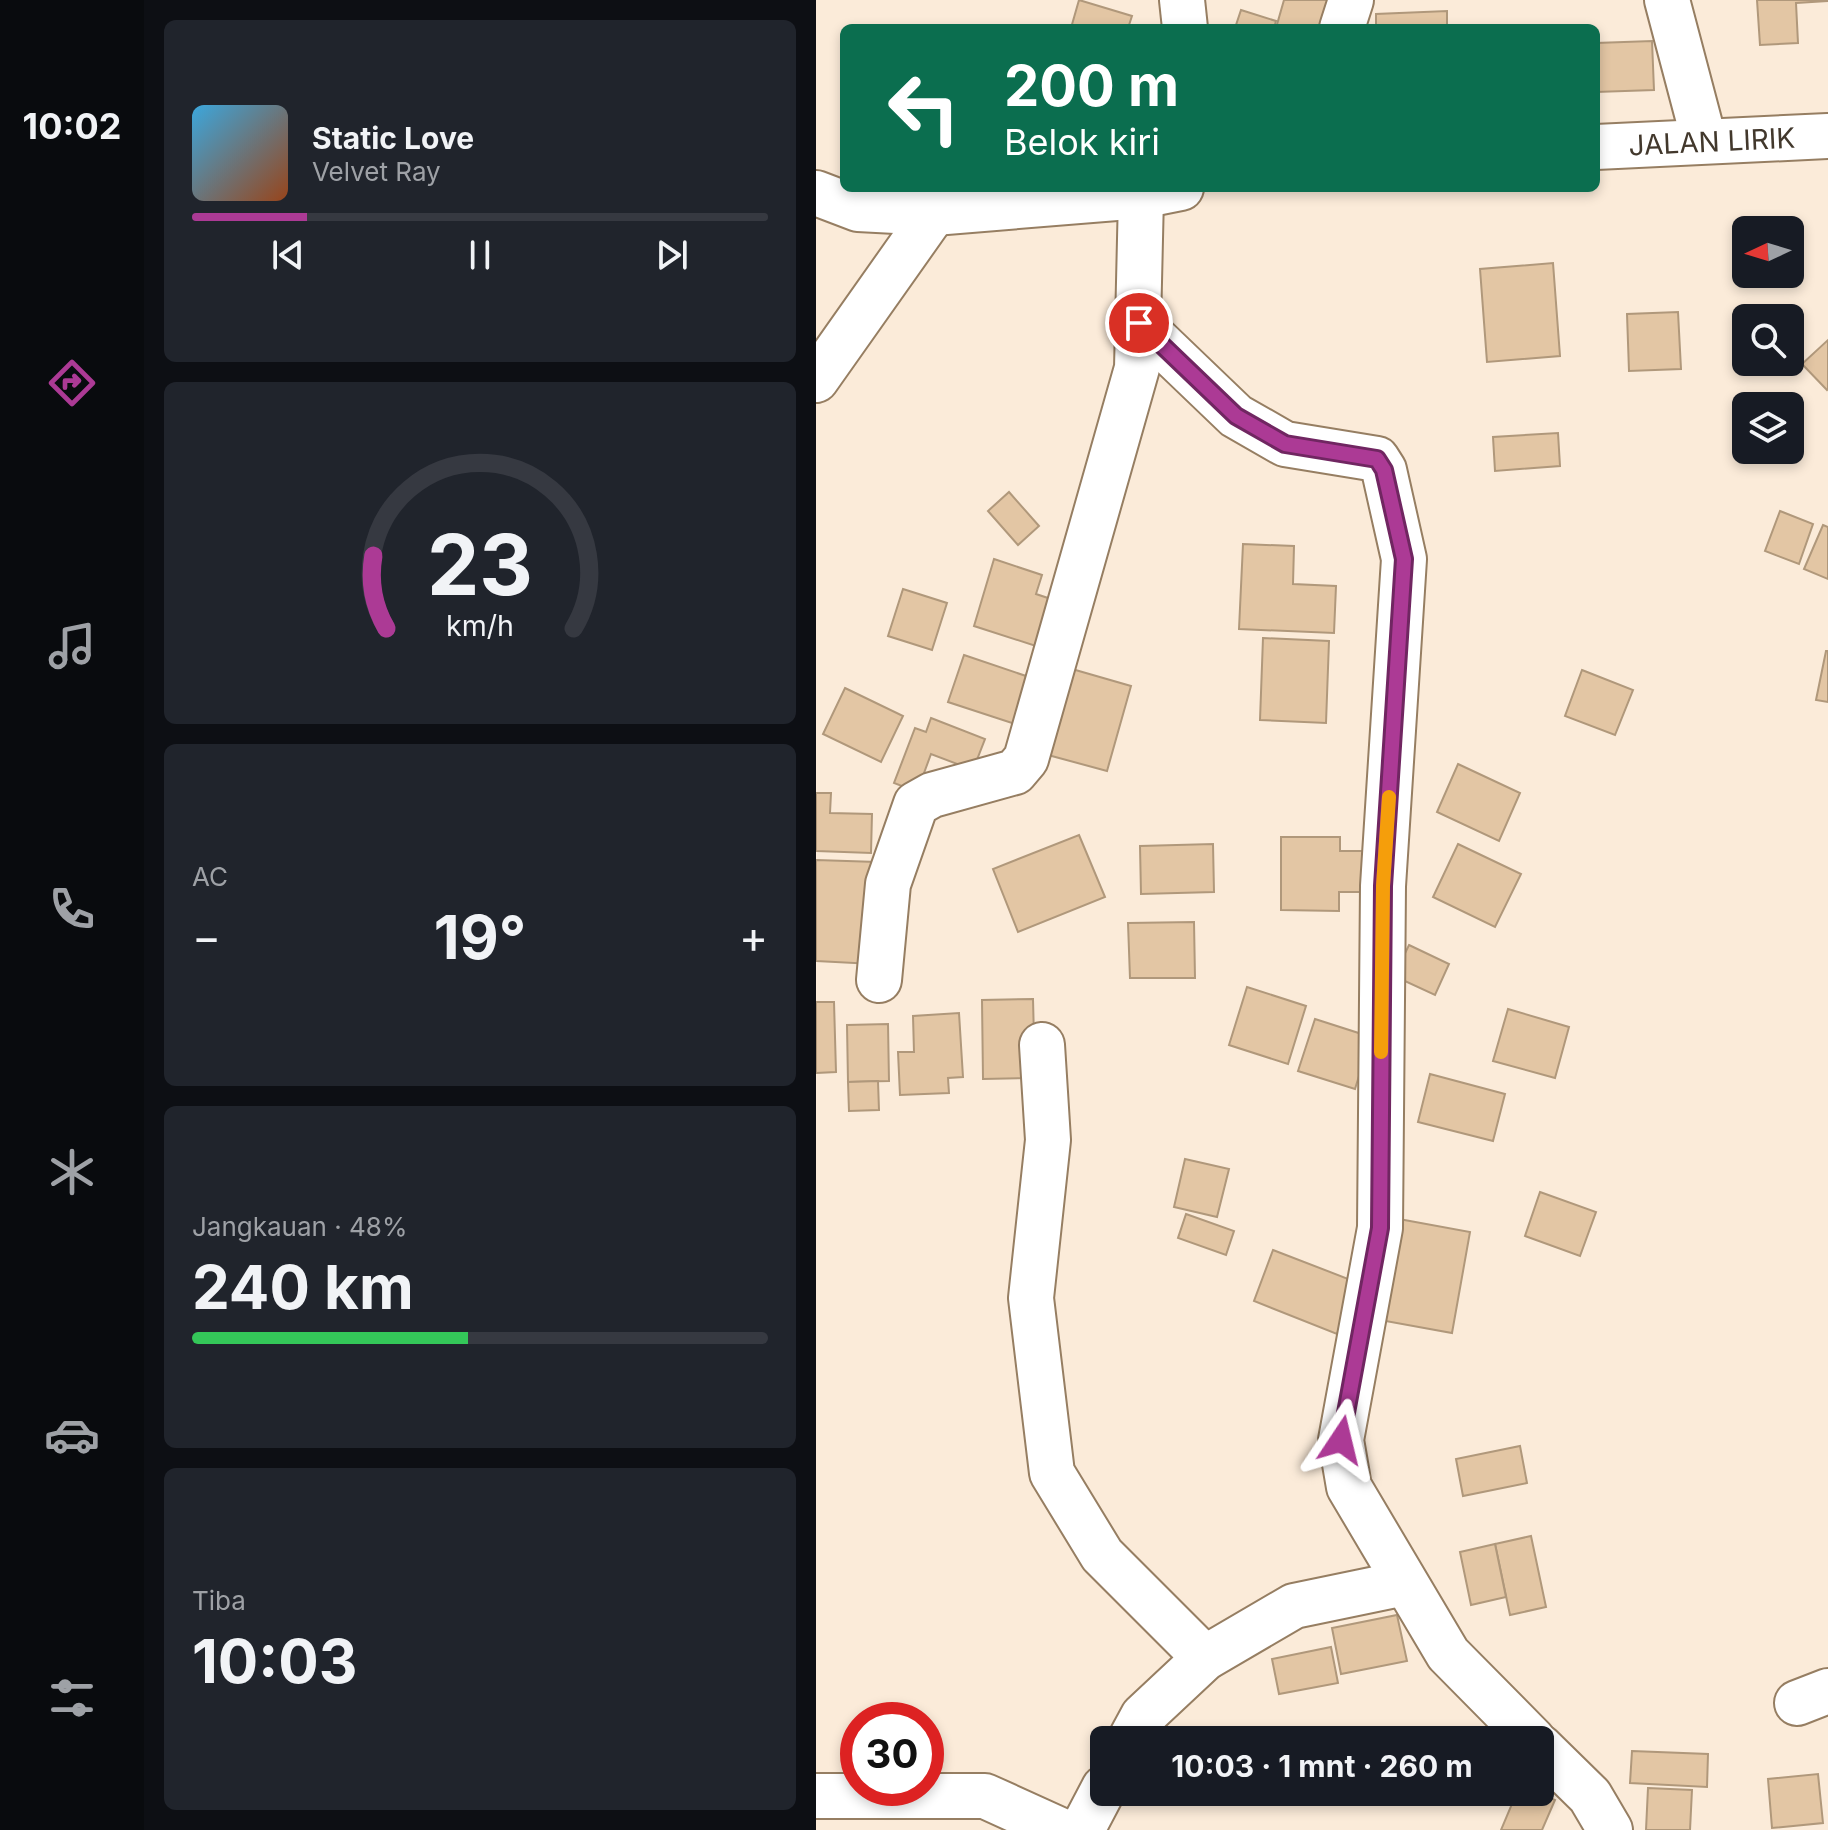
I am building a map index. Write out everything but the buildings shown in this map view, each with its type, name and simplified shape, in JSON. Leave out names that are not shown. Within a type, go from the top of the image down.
[{"type":"street","points":[[1182,0],[1185,24]]},
{"type":"street","points":[[1343,24],[1351,0]]},
{"type":"street","points":[[1667,0],[1691,81],[1704,140]]},
{"type":"street","name":"JALAN LIRIK","points":[[1600,147],[1828,136]]},
{"type":"street","points":[[816,193],[858,209],[934,213],[1161,192],[1139,323],[1137,368],[1026,759],[1015,772],[932,795],[916,804],[888,884],[879,980]]},
{"type":"street","points":[[816,380],[934,213]]},
{"type":"street","points":[[1139,323],[1236,416],[1285,444],[1377,459],[1384,470],[1404,559],[1383,886],[1380,1228],[1341,1440],[1349,1487],[1448,1654],[1519,1726]]},
{"type":"street","points":[[1042,1045],[1048,1140],[1031,1298],[1052,1473],[1102,1555],[1205,1658]]},
{"type":"street","points":[[1138,1726],[1143,1716],[1205,1658],[1294,1606],[1405,1583]]},
{"type":"street","points":[[1554,1761],[1590,1796],[1610,1830]]},
{"type":"street","points":[[816,1796],[985,1796],[1060,1830]]},
{"type":"street","points":[[1082,1830],[1095,1806]]},
{"type":"slow traffic","points":[[1381,1052],[1383,886],[1389,797]]},
{"type":"route","points":[[1139,323],[1236,416],[1285,444],[1377,459],[1384,470],[1404,559],[1383,886],[1380,1228],[1341,1440]]}]
